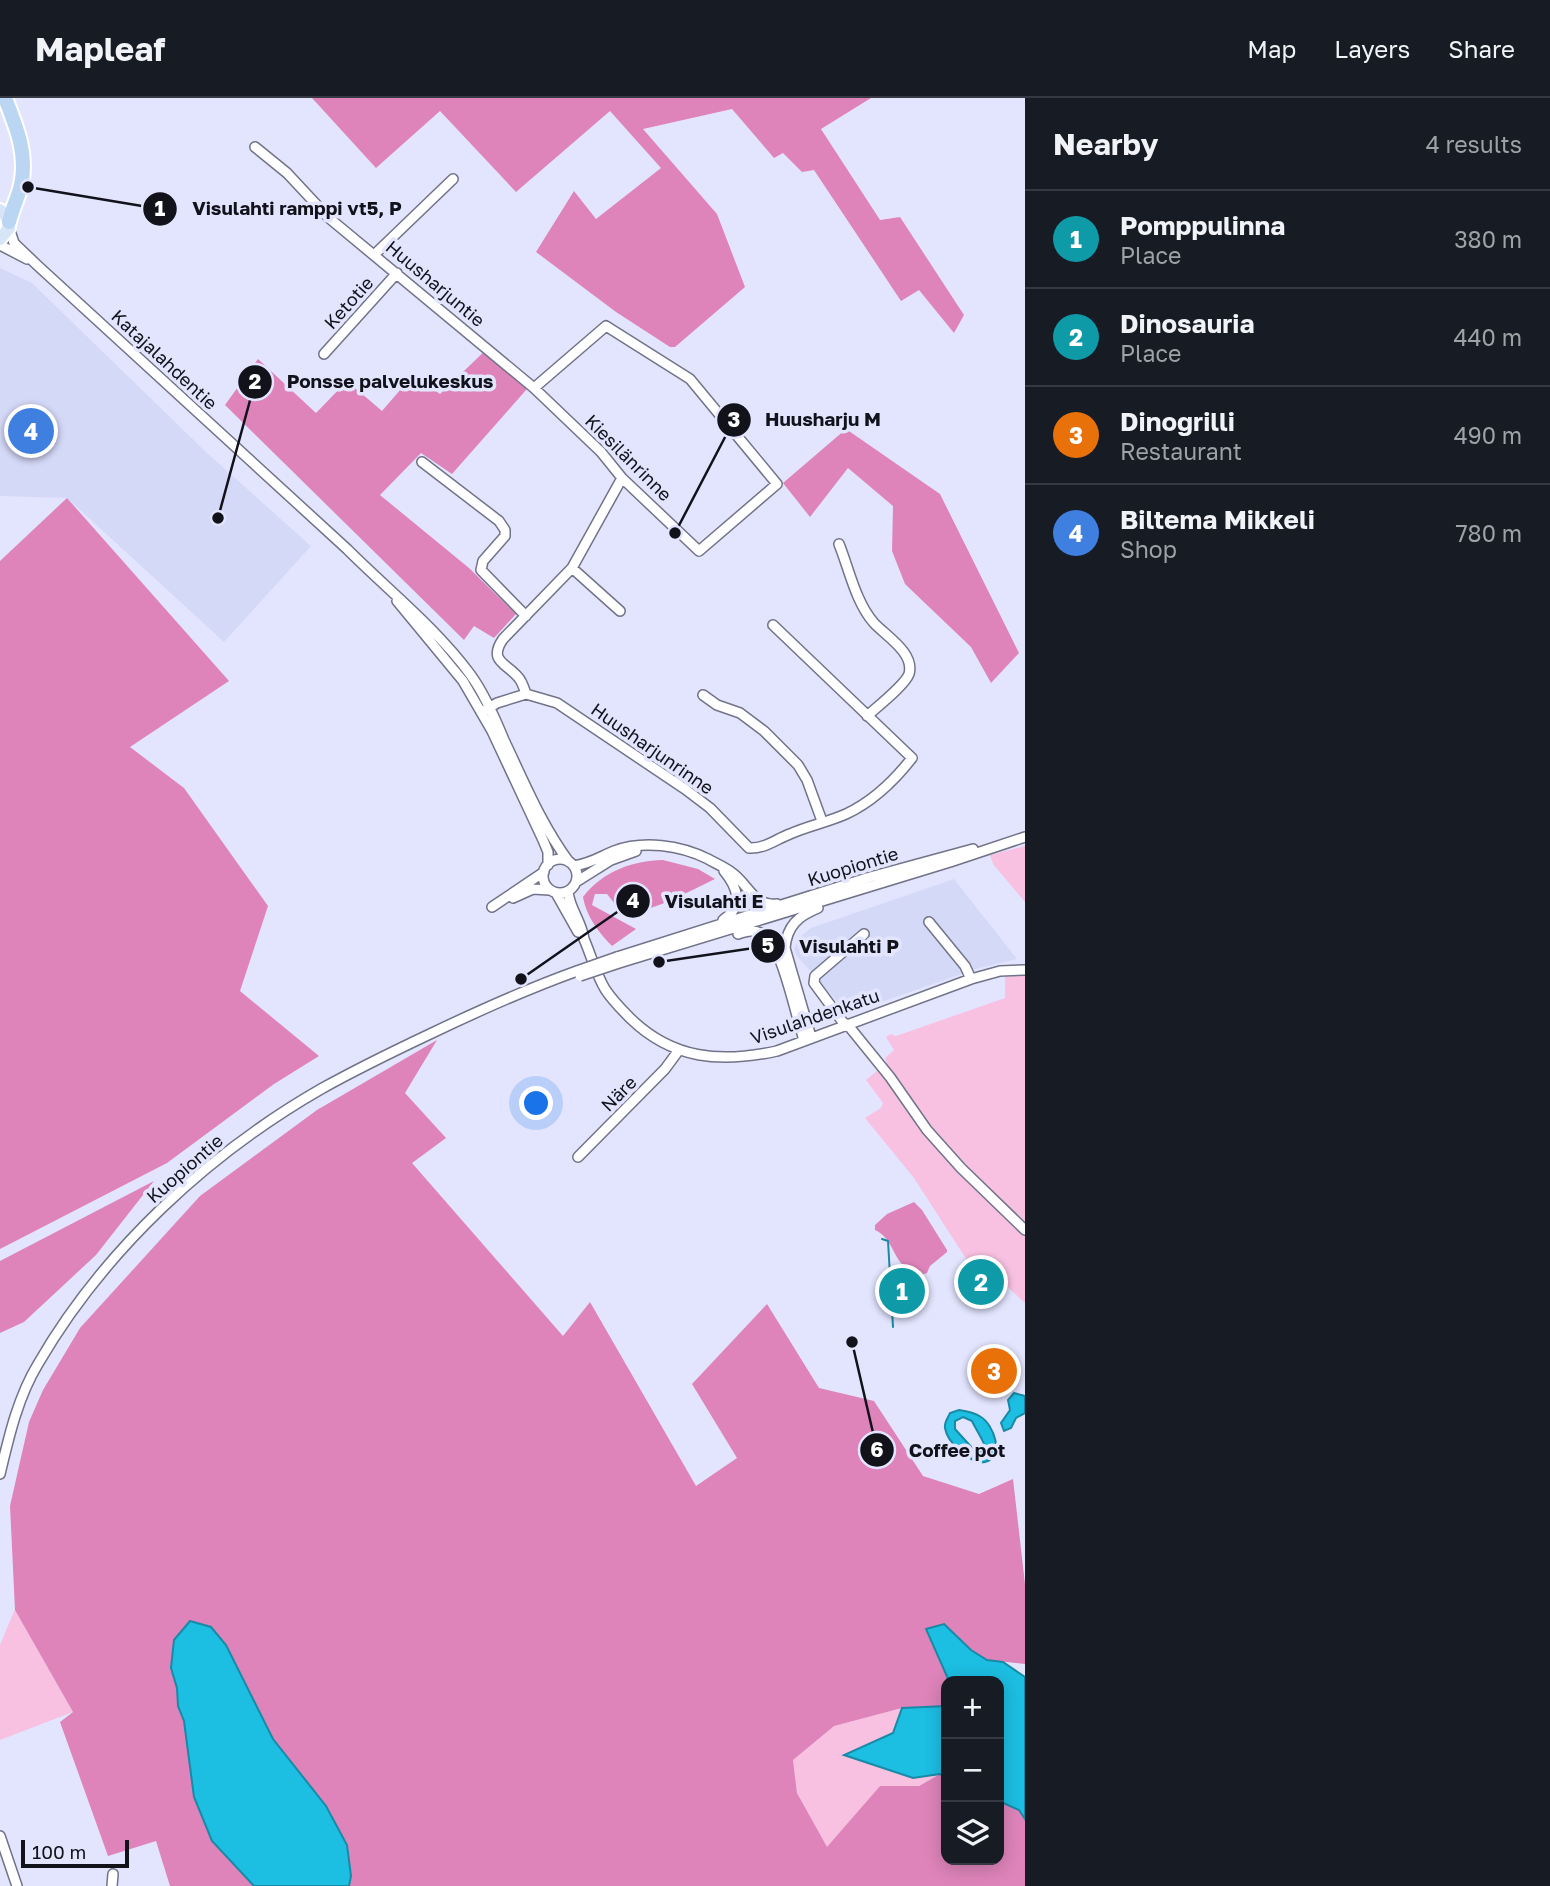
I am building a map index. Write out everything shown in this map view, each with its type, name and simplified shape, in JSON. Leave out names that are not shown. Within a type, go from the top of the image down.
[{"type":"highway","points":[[5,98],[17,128],[23,160],[22,183],[6,220]]},
{"type":"main road","points":[[0,239],[6,220]]},
{"type":"street","name":"Huusharjuntie","points":[[255,146],[287,173],[329,218],[534,388]]},
{"type":"street","points":[[375,254],[453,179]]},
{"type":"street","name":"Katajalahdentie","points":[[6,220],[14,243],[392,593],[415,611],[471,675],[548,852],[546,869]]},
{"type":"street","name":"Katajalahdentie","points":[[0,245],[37,265]]},
{"type":"street","name":"Ketotie","points":[[324,354],[397,273]]},
{"type":"street","name":"Kiesilänrinne","points":[[606,326],[690,379],[777,484],[699,551],[622,478],[601,452],[534,388],[606,326]]},
{"type":"street","points":[[422,462],[499,521],[505,530],[505,536],[483,561],[481,570],[526,616]]},
{"type":"street","points":[[485,710],[514,696],[526,694],[519,678],[502,664],[497,648],[572,568],[622,478]]},
{"type":"street","points":[[839,544],[864,609],[872,621],[907,655],[911,664],[908,677],[867,716]]},
{"type":"street","points":[[572,568],[620,611]]},
{"type":"street","name":"Huusharjunrinne","points":[[526,694],[556,703],[710,808],[749,848],[760,848],[822,821],[846,814],[871,800],[894,781],[912,758],[773,625]]},
{"type":"street","points":[[704,695],[717,705],[740,713],[764,731],[798,765],[807,780],[822,821]]},
{"type":"street","name":"Katajalahdentie","points":[[485,710],[550,836],[571,864]]},
{"type":"street","name":"Kuopiontie","points":[[0,1474],[16,1412],[37,1365],[72,1312],[111,1261],[164,1206],[223,1154],[321,1089],[503,1000],[618,960],[865,888],[1020,838]]},
{"type":"street","name":"Kuopiontie","points":[[677,942],[803,899],[948,855],[1020,838]]},
{"type":"street","points":[[655,846],[611,860],[576,882],[568,891],[533,890],[492,907],[554,861],[561,859],[571,864],[583,865],[629,847],[655,846],[686,850],[731,871],[755,898],[765,904],[774,905],[803,899]]},
{"type":"street","points":[[571,864],[576,871],[576,882]]},
{"type":"street","points":[[677,942],[722,921],[734,911],[737,893],[721,867]]},
{"type":"street","points":[[546,869],[545,885],[553,891]]},
{"type":"street","points":[[807,1038],[786,957],[789,929],[803,915],[865,888]]},
{"type":"street","name":"Visulahdenkatu","points":[[553,891],[584,939],[605,989],[618,1006],[661,1042],[679,1050],[727,1058],[777,1051],[971,979],[1000,971],[1025,970]]},
{"type":"street","name":"Visulahdenkatu","points":[[568,891],[584,939]]},
{"type":"street","points":[[929,922],[965,966],[971,979]]},
{"type":"street","points":[[677,942],[715,940],[748,931],[765,936],[774,945],[807,1038]]},
{"type":"street","points":[[864,934],[815,976],[814,983],[890,1077],[927,1130],[961,1168],[1025,1230]]},
{"type":"street","name":"Näre","points":[[578,1157],[665,1069],[679,1050]]},
{"type":"street","points":[[0,1836],[17,1886]]},
{"type":"street","points":[[112,1886],[113,1874]]},
{"type":"shaded area","points":[[312,98],[871,98],[821,129],[880,220],[900,217],[964,315],[954,333],[919,290],[901,301],[814,170],[802,172],[783,153],[774,158],[732,109],[643,129],[717,214],[745,287],[675,347],[670,347],[616,312],[536,252],[574,191],[596,219],[661,168],[610,111],[516,192],[440,111],[376,168]]},
{"type":"shaded area","points":[[0,268],[32,283],[208,454],[311,546],[224,642],[67,498],[0,496]]},
{"type":"shaded area","points":[[491,345],[534,381],[452,474],[421,453],[380,495],[469,568],[516,614],[494,638],[474,626],[464,640],[225,405],[258,359],[316,413],[347,381],[382,411],[413,375],[440,394]]},
{"type":"shaded area","points":[[846,429],[940,494],[1019,653],[991,683],[971,647],[905,584],[892,551],[893,506],[848,468],[810,517],[783,483]]},
{"type":"shaded area","points":[[67,498],[229,681],[130,747],[184,788],[268,906],[240,991],[319,1056],[274,1084],[167,1163],[0,1249],[0,561]]},
{"type":"shaded area","points":[[1025,846],[1025,902],[993,864],[990,855]]},
{"type":"shaded area","points":[[663,860],[698,869],[715,879],[670,900],[634,912],[621,909],[607,894],[595,894],[592,905],[636,929],[612,946],[594,924],[583,897],[600,880],[619,869]]},
{"type":"shaded area","points":[[954,879],[1017,959],[976,969],[853,1012],[844,1009],[796,955],[794,949],[800,937],[811,928]]},
{"type":"shaded area","points":[[1025,975],[1025,1303],[1002,1282],[983,1285],[914,1178],[865,1118],[881,1108],[883,1103],[866,1080],[887,1063],[885,1058],[894,1050],[886,1037],[891,1034],[896,1036],[1005,998],[1005,977]]},
{"type":"shaded area","points":[[437,1040],[405,1093],[446,1138],[412,1163],[563,1336],[590,1302],[696,1486],[737,1458],[692,1384],[767,1304],[819,1388],[874,1401],[923,1476],[979,1494],[1013,1479],[1025,1584],[1025,1664],[987,1660],[971,1650],[944,1624],[927,1629],[948,1676],[941,1676],[941,1706],[902,1708],[834,1726],[793,1760],[797,1793],[827,1847],[880,1786],[919,1786],[940,1774],[941,1865],[1004,1865],[1004,1803],[1019,1810],[1025,1819],[1025,1886],[349,1886],[351,1876],[297,1770],[273,1739],[255,1706],[173,1655],[171,1668],[177,1688],[178,1706],[184,1721],[194,1797],[231,1862],[254,1886],[170,1886],[156,1841],[108,1856],[60,1722],[73,1712],[15,1610],[10,1506],[29,1422],[43,1390],[80,1328],[200,1196],[317,1110]]},
{"type":"shaded area","points":[[154,1181],[96,1255],[24,1322],[0,1333],[0,1261]]},
{"type":"shaded area","points":[[914,1202],[947,1250],[930,1266],[927,1273],[921,1275],[904,1266],[887,1240],[875,1230],[875,1225],[887,1214]]},
{"type":"shaded area","points":[[15,1609],[73,1712],[0,1740],[0,1645]]},
{"type":"shaded area","points":[[902,1708],[880,1767],[913,1778],[940,1774],[919,1786],[880,1786],[827,1848],[797,1793],[793,1760],[833,1726]]},
{"type":"water","points":[[1014,1393],[1025,1396],[1025,1413],[1016,1418],[1011,1428],[1004,1431],[1001,1423],[1010,1410],[1008,1400]]},
{"type":"water","points":[[959,1410],[976,1414],[990,1426],[996,1447],[991,1459],[985,1462],[973,1460],[955,1446],[945,1428],[950,1413]],"holes":[[[963,1417],[972,1421],[985,1447],[981,1451],[974,1450],[955,1429],[955,1421]]]},
{"type":"water","points":[[190,1621],[211,1627],[226,1645],[273,1739],[326,1806],[347,1845],[351,1876],[349,1886],[254,1886],[212,1841],[194,1797],[184,1721],[178,1706],[177,1688],[171,1668],[174,1640]]},
{"type":"water","points":[[944,1624],[971,1650],[987,1660],[1003,1662],[1025,1677],[1025,1819],[1019,1810],[1004,1803],[1004,1676],[947,1676],[926,1629]]},
{"type":"water","points":[[941,1706],[941,1774],[913,1778],[844,1755],[893,1733],[902,1708]]},
{"type":"waterway","points":[[882,1239],[888,1241],[893,1327]]},
{"type":"place","name":"Visulahti ramppi vt5, P","points":[[28,187]]},
{"type":"place","name":"Biltema Mikkeli","points":[[31,431]]},
{"type":"place","name":"Ponsse palvelukeskus","points":[[218,518]]},
{"type":"place","name":"Huusharju M","points":[[675,533]]},
{"type":"place","name":"Visulahti P","points":[[659,962]]},
{"type":"place","name":"Visulahti E","points":[[521,979]]},
{"type":"place","name":"Dinosauria","points":[[981,1282]]},
{"type":"place","name":"Pomppulinna","points":[[902,1291]]},
{"type":"place","name":"Coffee pot","points":[[852,1342]]},
{"type":"place","name":"Dinogrilli","points":[[994,1371]]}]
